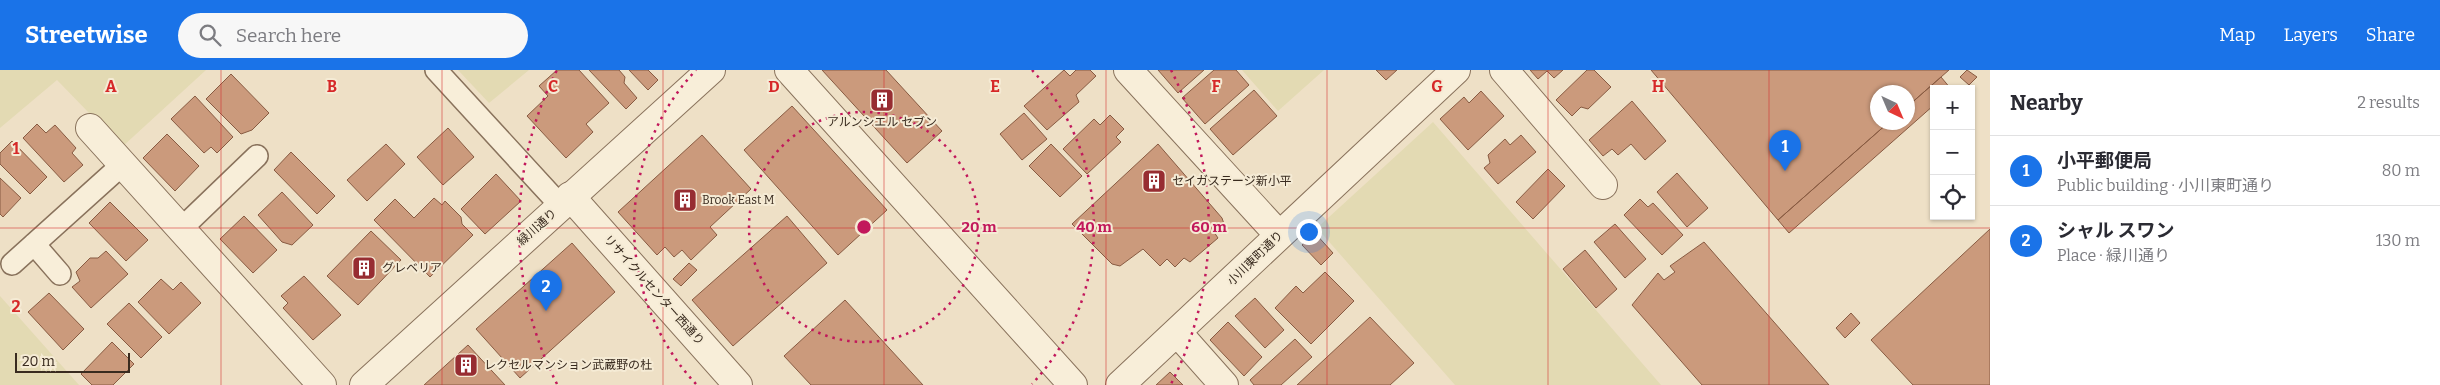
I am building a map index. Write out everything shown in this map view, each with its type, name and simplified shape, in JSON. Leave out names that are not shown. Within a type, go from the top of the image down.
[{"type":"street","name":"緑川通り","points":[[364,385],[711,70]]},
{"type":"street","points":[[789,70],[1072,385]]},
{"type":"street","points":[[1128,70],[1279,235]]},
{"type":"street","name":"小川東町通り","points":[[1120,385],[1456,70]]},
{"type":"street","points":[[1504,70],[1603,185]]},
{"type":"street","points":[[90,128],[322,385]]},
{"type":"street","name":"リサイクルセンター西通り","points":[[565,201],[738,385]]},
{"type":"street","points":[[1177,332],[1224,385]]},
{"type":"lane","points":[[436,70],[565,201]]},
{"type":"lane","points":[[181,229],[257,156]]},
{"type":"lane","points":[[12,264],[123,164]]},
{"type":"lane","points":[[34,244],[60,274]]},
{"type":"shaded area","points":[[0,70],[206,70],[122,147],[57,80],[0,128]]},
{"type":"shaded area","points":[[458,70],[529,70],[489,103]]},
{"type":"shaded area","points":[[1242,70],[1324,70],[1278,111]]},
{"type":"shaded area","points":[[1433,122],[1661,385],[1455,385],[1317,228]]},
{"type":"shaded area","points":[[0,296],[79,385],[0,385]]},
{"type":"building","points":[[557,70],[579,70],[609,103],[586,124],[593,132],[566,158],[527,116],[548,96],[539,86]]},
{"type":"building","points":[[589,70],[619,70],[625,77],[624,83],[637,98],[626,109]]},
{"type":"building","points":[[629,70],[648,70],[658,80],[648,90]]},
{"type":"building","name":"アルンシエル セブン","points":[[822,70],[886,70],[942,131],[907,163]]},
{"type":"building","points":[[1064,70],[1070,76],[1076,70],[1090,70],[1096,76],[1076,95],[1079,102],[1047,130],[1024,106]]},
{"type":"building","points":[[1158,70],[1204,70],[1178,93]]},
{"type":"building","points":[[1214,70],[1236,70],[1249,85],[1205,124],[1182,98]]},
{"type":"building","points":[[1376,70],[1397,70],[1386,80]]},
{"type":"building","points":[[1530,70],[1563,70],[1554,78],[1547,71],[1538,79]]},
{"type":"building","points":[[1587,70],[1594,70],[1611,87],[1588,109],[1581,107],[1572,116],[1556,100]]},
{"type":"building","points":[[1651,70],[1949,70],[1915,100],[1915,85],[1870,85],[1870,130],[1880,130],[1778,220]]},
{"type":"building","points":[[1967,70],[1977,77],[1969,85],[1960,77]]},
{"type":"building","points":[[231,74],[269,113],[252,130],[241,134],[206,99]]},
{"type":"building","points":[[1941,77],[1948,85],[1932,85]]},
{"type":"building","points":[[1930,87],[1930,109],[1915,122],[1915,100]]},
{"type":"building","points":[[1254,90],[1277,116],[1233,155],[1210,129]]},
{"type":"building","points":[[1481,91],[1504,116],[1468,150],[1440,119],[1464,97],[1469,103]]},
{"type":"building","points":[[195,96],[233,137],[217,153],[211,147],[204,153],[171,119]]},
{"type":"building","points":[[1632,101],[1666,141],[1645,160],[1631,144],[1618,155],[1612,149],[1603,156],[1589,140]]},
{"type":"building","points":[[792,106],[887,210],[838,255],[744,150]]},
{"type":"building","points":[[1024,113],[1047,139],[1022,160],[1000,134]]},
{"type":"building","points":[[1110,115],[1124,129],[1116,137],[1121,142],[1087,174],[1063,149],[1094,119],[1100,125]]},
{"type":"building","points":[[37,124],[46,133],[55,125],[76,148],[72,153],[83,165],[64,182],[23,138]]},
{"type":"building","points":[[448,128],[474,157],[443,185],[417,157]]},
{"type":"building","points":[[1880,130],[1906,130],[1789,233],[1778,220]]},
{"type":"building","points":[[167,134],[199,166],[175,191],[143,158]]},
{"type":"building","name":"Brook East M","points":[[702,135],[751,189],[710,227],[717,235],[691,260],[682,250],[674,257],[665,247],[657,255],[618,212]]},
{"type":"building","points":[[1521,135],[1536,152],[1498,184],[1484,168],[1490,163],[1488,155],[1505,139],[1510,145]]},
{"type":"building","points":[[12,141],[47,177],[30,194],[0,164],[0,153]]},
{"type":"building","points":[[386,144],[405,164],[367,201],[347,180]]},
{"type":"building","points":[[1051,144],[1082,176],[1060,197],[1029,166]]},
{"type":"building","name":"セイガステージ新小平","points":[[1158,144],[1222,218],[1224,224],[1214,232],[1218,238],[1190,262],[1184,258],[1175,267],[1167,259],[1160,266],[1143,249],[1120,266],[1112,264],[1072,224]]},
{"type":"building","points":[[291,152],[335,196],[317,214],[274,170]]},
{"type":"building","points":[[1548,169],[1565,186],[1533,219],[1516,202]]},
{"type":"building","points":[[1677,173],[1708,208],[1687,227],[1657,192]]},
{"type":"building","points":[[496,174],[521,201],[485,234],[461,209]]},
{"type":"building","points":[[0,178],[21,198],[3,217],[0,214]]},
{"type":"building","points":[[282,192],[313,225],[292,245],[282,242],[258,215]]},
{"type":"building","points":[[434,198],[442,205],[445,201],[461,217],[462,224],[473,235],[430,277],[374,220],[395,199],[414,218]]},
{"type":"building","points":[[1640,199],[1648,207],[1653,203],[1683,235],[1662,255],[1624,215]]},
{"type":"building","points":[[110,202],[148,240],[126,261],[89,223]]},
{"type":"building","points":[[244,216],[277,250],[253,273],[220,239]]},
{"type":"building","points":[[787,216],[827,263],[733,346],[692,300]]},
{"type":"building","points":[[1615,224],[1646,259],[1625,278],[1594,242]]},
{"type":"building","points":[[1990,229],[1990,385],[1913,385],[1871,340]]},
{"type":"building","name":"グレベリア","points":[[371,231],[401,260],[358,305],[327,276]]},
{"type":"building","points":[[1314,232],[1333,253],[1321,265],[1302,245]]},
{"type":"building","points":[[1704,242],[1829,385],[1702,385],[1632,305],[1658,273],[1664,280],[1675,272],[1670,266]]},
{"type":"building","points":[[572,243],[615,292],[520,378],[476,329]]},
{"type":"building","points":[[1585,250],[1617,289],[1596,308],[1563,269]]},
{"type":"building","points":[[106,251],[128,274],[91,308],[72,287],[80,281],[76,272],[90,258],[98,258]]},
{"type":"building","points":[[689,263],[697,270],[681,286],[673,279]]},
{"type":"building","points":[[1325,272],[1354,301],[1311,344],[1275,308],[1296,286],[1303,293]]},
{"type":"building","points":[[304,276],[341,315],[313,340],[283,308],[288,303],[281,296]]},
{"type":"building","points":[[161,279],[173,290],[181,282],[201,303],[169,334],[138,302]]},
{"type":"building","points":[[49,293],[84,329],[63,350],[28,312]]},
{"type":"building","points":[[1255,298],[1284,330],[1265,348],[1235,316]]},
{"type":"building","points":[[845,300],[923,385],[811,385],[784,356]]},
{"type":"building","points":[[129,303],[162,337],[141,358],[107,324]]},
{"type":"building","points":[[1851,313],[1860,323],[1845,338],[1836,328]]},
{"type":"building","points":[[1370,317],[1414,363],[1390,385],[1297,385]]},
{"type":"building","points":[[1228,322],[1262,357],[1244,376],[1210,340]]},
{"type":"building","points":[[1295,339],[1312,357],[1281,385],[1254,385],[1250,380]]},
{"type":"building","points":[[112,342],[134,364],[113,385],[92,385],[81,374]]},
{"type":"building","name":"レクセルマンション武蔵野の杜","points":[[468,345],[505,385],[424,385]]},
{"type":"building","points":[[1170,372],[1183,385],[1156,385]]},
{"type":"place","name":"アルンシエル セブン","points":[[882,100]]},
{"type":"place","name":"小平郵便局","points":[[1785,171]]},
{"type":"place","name":"セイガステージ新小平","points":[[1154,181]]},
{"type":"place","name":"Brook East M","points":[[685,200]]},
{"type":"place","name":"グレベリア","points":[[364,268]]},
{"type":"place","name":"シャル スワン","points":[[546,311]]},
{"type":"place","name":"レクセルマンション武蔵野の杜","points":[[466,365]]}]
